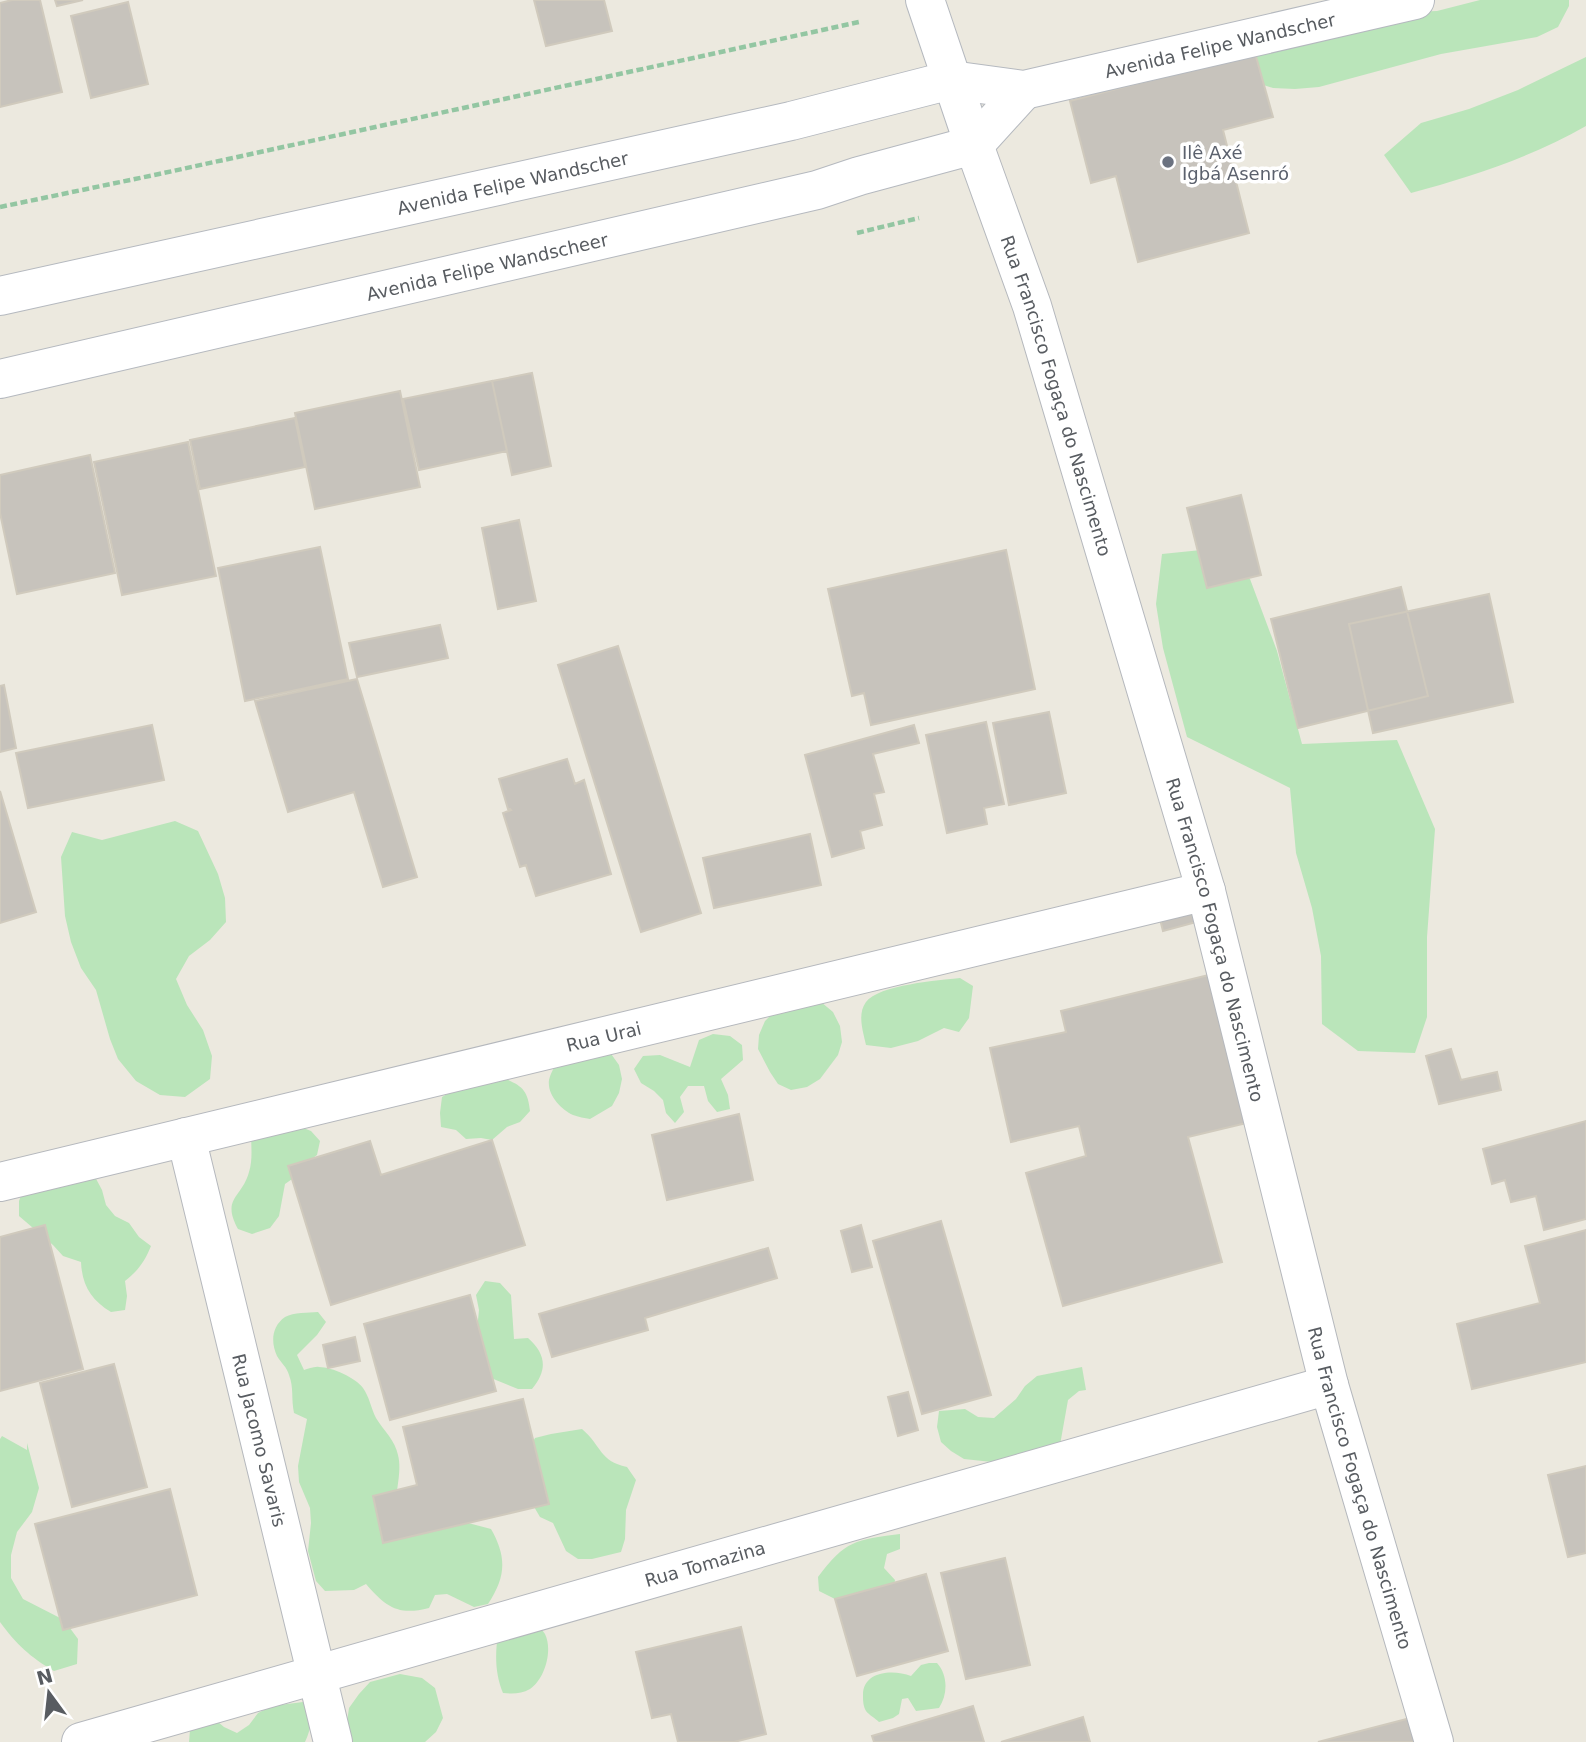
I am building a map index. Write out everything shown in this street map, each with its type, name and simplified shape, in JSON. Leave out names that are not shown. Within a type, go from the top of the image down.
[{"type":"street","name":"Rua Francisco Fogaça do Nascimento","points":[[925,0],[1032,306],[1206,891],[1329,1385],[1434,1742]]},
{"type":"street","name":"Avenida Felipe Wandscher","points":[[0,296],[791,121],[951,80],[1024,90],[1415,0]]},
{"type":"street","points":[[974,145],[1024,90]]},
{"type":"street","name":"Avenida Felipe Wandscheer","points":[[0,379],[817,190],[974,145]]},
{"type":"street","name":"Rua Urai","points":[[0,1182],[1206,891]]},
{"type":"street","name":"Rua Jacomo Savaris","points":[[186,1137],[332,1742]]},
{"type":"street","name":"Rua Tomazina","points":[[81,1742],[1329,1385]]},
{"type":"path","points":[[0,206],[859,22]]},
{"type":"green space","points":[[1480,0],[1569,0],[1569,6],[1558,27],[1537,37],[1441,54],[1319,87],[1273,88],[1251,81],[1206,49],[1411,12],[1437,11]]},
{"type":"green space","points":[[1586,57],[1586,126],[1565,137],[1501,165],[1411,193],[1384,155],[1421,123],[1469,109],[1518,90]]},
{"type":"green space","points":[[1211,549],[1250,579],[1277,651],[1302,744],[1397,740],[1435,829],[1427,937],[1427,1017],[1415,1053],[1358,1051],[1322,1024],[1321,956],[1312,908],[1296,853],[1290,788],[1187,737],[1163,648],[1156,604],[1162,554]]},
{"type":"green space","points":[[175,821],[198,831],[218,874],[225,898],[226,922],[210,940],[189,956],[176,979],[187,1005],[203,1030],[212,1056],[210,1079],[185,1097],[160,1095],[136,1081],[118,1059],[96,990],[81,968],[71,942],[65,916],[61,857],[72,832],[102,840]]},
{"type":"green space","points":[[960,978],[973,986],[969,1018],[959,1032],[944,1028],[918,1041],[891,1048],[866,1045],[862,1012],[866,1002],[873,996],[910,984]]},
{"type":"green space","points":[[821,1002],[833,1012],[840,1026],[842,1042],[838,1055],[820,1079],[807,1087],[791,1090],[778,1084],[770,1072],[758,1049],[759,1035],[765,1021],[775,1011]]},
{"type":"green space","points":[[713,1034],[730,1036],[742,1045],[743,1060],[721,1079],[728,1095],[730,1109],[717,1112],[708,1101],[704,1086],[688,1086],[680,1097],[684,1112],[675,1123],[666,1113],[663,1100],[641,1083],[634,1069],[643,1056],[660,1055],[690,1067],[699,1040]]},
{"type":"green space","points":[[609,1051],[619,1065],[622,1079],[612,1106],[590,1119],[568,1112],[556,1101],[549,1086],[551,1073],[562,1055]]},
{"type":"green space","points":[[501,1077],[518,1085],[525,1093],[530,1111],[520,1122],[507,1127],[492,1140],[466,1139],[456,1130],[441,1127],[442,1097],[456,1089]]},
{"type":"green space","points":[[296,1125],[311,1131],[320,1141],[317,1155],[285,1184],[279,1216],[270,1228],[252,1234],[238,1229],[233,1219],[232,1204],[249,1172],[251,1131]]},
{"type":"green space","points":[[94,1175],[106,1205],[115,1216],[129,1223],[139,1237],[151,1246],[141,1265],[125,1281],[125,1310],[111,1312],[98,1302],[83,1278],[81,1262],[63,1256],[19,1216],[19,1201],[24,1187]]},
{"type":"green space","points":[[485,1281],[500,1283],[511,1295],[514,1339],[528,1338],[541,1356],[543,1369],[532,1389],[518,1389],[491,1378],[476,1340],[479,1310],[476,1295]]},
{"type":"green space","points":[[318,1312],[326,1322],[297,1355],[304,1370],[317,1367],[337,1371],[363,1388],[376,1418],[397,1450],[399,1467],[396,1504],[491,1529],[500,1549],[502,1567],[498,1585],[488,1604],[474,1607],[447,1594],[435,1595],[429,1608],[401,1610],[380,1599],[366,1584],[354,1590],[325,1591],[316,1581],[308,1551],[310,1508],[299,1482],[298,1466],[307,1419],[294,1413],[291,1380],[277,1356],[273,1341],[277,1325],[285,1317],[297,1313]]},
{"type":"green space","points":[[1082,1367],[1086,1390],[1079,1391],[1068,1400],[1060,1445],[992,1462],[964,1459],[941,1442],[937,1427],[939,1411],[965,1409],[978,1417],[994,1418],[1037,1376]]},
{"type":"green space","points":[[582,1429],[606,1457],[627,1467],[636,1480],[626,1510],[625,1539],[621,1552],[592,1559],[578,1559],[566,1551],[553,1523],[540,1517],[533,1505],[530,1447],[535,1438]]},
{"type":"green space","points":[[2,1436],[27,1450],[27,1443],[39,1488],[32,1512],[17,1532],[11,1555],[11,1578],[23,1599],[64,1620],[78,1639],[77,1664],[54,1671],[24,1650],[0,1622]]},
{"type":"green space","points":[[900,1534],[900,1549],[887,1554],[884,1568],[895,1580],[893,1593],[835,1599],[819,1591],[818,1577],[844,1549],[862,1540]]},
{"type":"green space","points":[[533,1621],[544,1632],[547,1641],[546,1664],[540,1678],[530,1689],[503,1693],[496,1664],[498,1634]]},
{"type":"green space","points":[[937,1663],[945,1679],[944,1697],[939,1708],[916,1711],[908,1698],[902,1699],[899,1714],[879,1722],[866,1711],[863,1701],[864,1687],[873,1677],[888,1673],[911,1676],[921,1665]]},
{"type":"green space","points":[[400,1674],[422,1678],[435,1688],[443,1718],[436,1732],[425,1742],[351,1742],[347,1722],[349,1708],[359,1694],[370,1682]]},
{"type":"green space","points":[[303,1702],[310,1722],[305,1742],[189,1742],[190,1730],[212,1717],[237,1733],[249,1725],[258,1713],[272,1706]]},
{"type":"building","points":[[40,0],[62,92],[0,107],[0,3]]},
{"type":"building","points":[[55,0],[83,0],[57,6]]},
{"type":"building","points":[[534,0],[604,0],[612,31],[546,46]]},
{"type":"building","points":[[128,2],[148,84],[91,98],[71,16]]},
{"type":"building","points":[[1255,53],[1273,117],[1223,130],[1249,233],[1138,262],[1116,176],[1091,183],[1070,101]]},
{"type":"building","points":[[532,373],[551,466],[512,475],[492,381]]},
{"type":"building","points":[[492,381],[507,451],[419,470],[403,399]]},
{"type":"building","points":[[400,391],[420,487],[315,509],[295,413]]},
{"type":"building","points":[[295,418],[305,467],[200,489],[190,440]]},
{"type":"building","points":[[188,442],[216,576],[122,595],[94,462]]},
{"type":"building","points":[[90,455],[115,573],[17,594],[0,513],[0,475]]},
{"type":"building","points":[[1241,495],[1261,575],[1207,588],[1187,508]]},
{"type":"building","points":[[519,520],[536,601],[498,609],[482,528]]},
{"type":"building","points":[[320,547],[348,679],[245,701],[218,568]]},
{"type":"building","points":[[1006,550],[1035,689],[871,725],[864,693],[852,696],[828,589]]},
{"type":"building","points":[[1401,587],[1428,696],[1298,728],[1271,619]]},
{"type":"building","points":[[1489,594],[1513,702],[1373,733],[1349,624]]},
{"type":"building","points":[[440,625],[448,658],[357,677],[349,643]]},
{"type":"building","points":[[618,646],[701,913],[641,932],[558,665]]},
{"type":"building","points":[[357,679],[417,877],[383,887],[354,792],[288,812],[255,701]]},
{"type":"building","points":[[4,685],[16,748],[0,752],[0,686]]},
{"type":"building","points":[[1049,712],[1066,793],[1009,805],[993,723]]},
{"type":"building","points":[[986,722],[1004,804],[984,808],[987,824],[947,833],[926,735]]},
{"type":"building","points":[[152,725],[164,780],[28,808],[16,753]]},
{"type":"building","points":[[914,725],[919,743],[873,754],[884,792],[874,794],[882,825],[860,831],[864,848],[832,857],[805,755]]},
{"type":"building","points":[[567,759],[575,784],[584,780],[611,874],[536,896],[526,865],[520,867],[503,813],[511,810],[508,809],[499,779]]},
{"type":"building","points":[[0,791],[36,912],[0,923]]},
{"type":"building","points":[[810,834],[821,885],[714,908],[703,858]]},
{"type":"building","points":[[1157,907],[1211,918],[1163,931]]},
{"type":"building","points":[[1217,973],[1259,1120],[1188,1137],[1222,1262],[1063,1306],[1026,1173],[1086,1156],[1079,1126],[1011,1142],[990,1048],[1066,1032],[1061,1011]]},
{"type":"building","points":[[1451,1049],[1461,1080],[1497,1072],[1501,1090],[1439,1104],[1426,1056]]},
{"type":"building","points":[[739,1114],[753,1180],[667,1200],[652,1135]]},
{"type":"building","points":[[1586,1121],[1586,1219],[1544,1230],[1536,1196],[1511,1202],[1505,1180],[1492,1184],[1483,1149]]},
{"type":"building","points":[[492,1140],[525,1245],[331,1305],[288,1166],[370,1141],[381,1175]]},
{"type":"building","points":[[941,1221],[991,1395],[922,1414],[873,1241]]},
{"type":"building","points":[[45,1225],[83,1369],[0,1391],[0,1237]]},
{"type":"building","points":[[861,1225],[872,1267],[852,1272],[841,1231]]},
{"type":"building","points":[[1586,1230],[1586,1362],[1472,1389],[1457,1324],[1540,1303],[1525,1246]]},
{"type":"building","points":[[768,1248],[777,1278],[645,1318],[648,1330],[552,1357],[539,1314]]},
{"type":"building","points":[[470,1295],[496,1391],[390,1420],[364,1324]]},
{"type":"building","points":[[355,1337],[360,1361],[328,1368],[323,1345]]},
{"type":"building","points":[[114,1364],[147,1487],[72,1507],[40,1383]]},
{"type":"building","points":[[908,1392],[918,1430],[898,1436],[888,1397]]},
{"type":"building","points":[[523,1399],[549,1504],[383,1543],[373,1496],[417,1485],[403,1427]]},
{"type":"building","points":[[1586,1466],[1586,1553],[1568,1557],[1548,1475]]},
{"type":"building","points":[[170,1489],[197,1595],[63,1630],[35,1524]]},
{"type":"building","points":[[1005,1558],[1030,1665],[966,1679],[941,1573]]},
{"type":"building","points":[[926,1574],[948,1651],[857,1676],[835,1599]]},
{"type":"building","points":[[741,1627],[766,1734],[734,1742],[678,1742],[671,1714],[652,1718],[636,1652]]},
{"type":"building","points":[[973,1706],[984,1742],[874,1742],[872,1736]]},
{"type":"building","points":[[1422,1715],[1429,1742],[1318,1742]]},
{"type":"building","points":[[1083,1717],[1090,1742],[1001,1742]]},
{"type":"place","name":"Ilê Axé Igbá Asenró","points":[[1168,162]]}]
